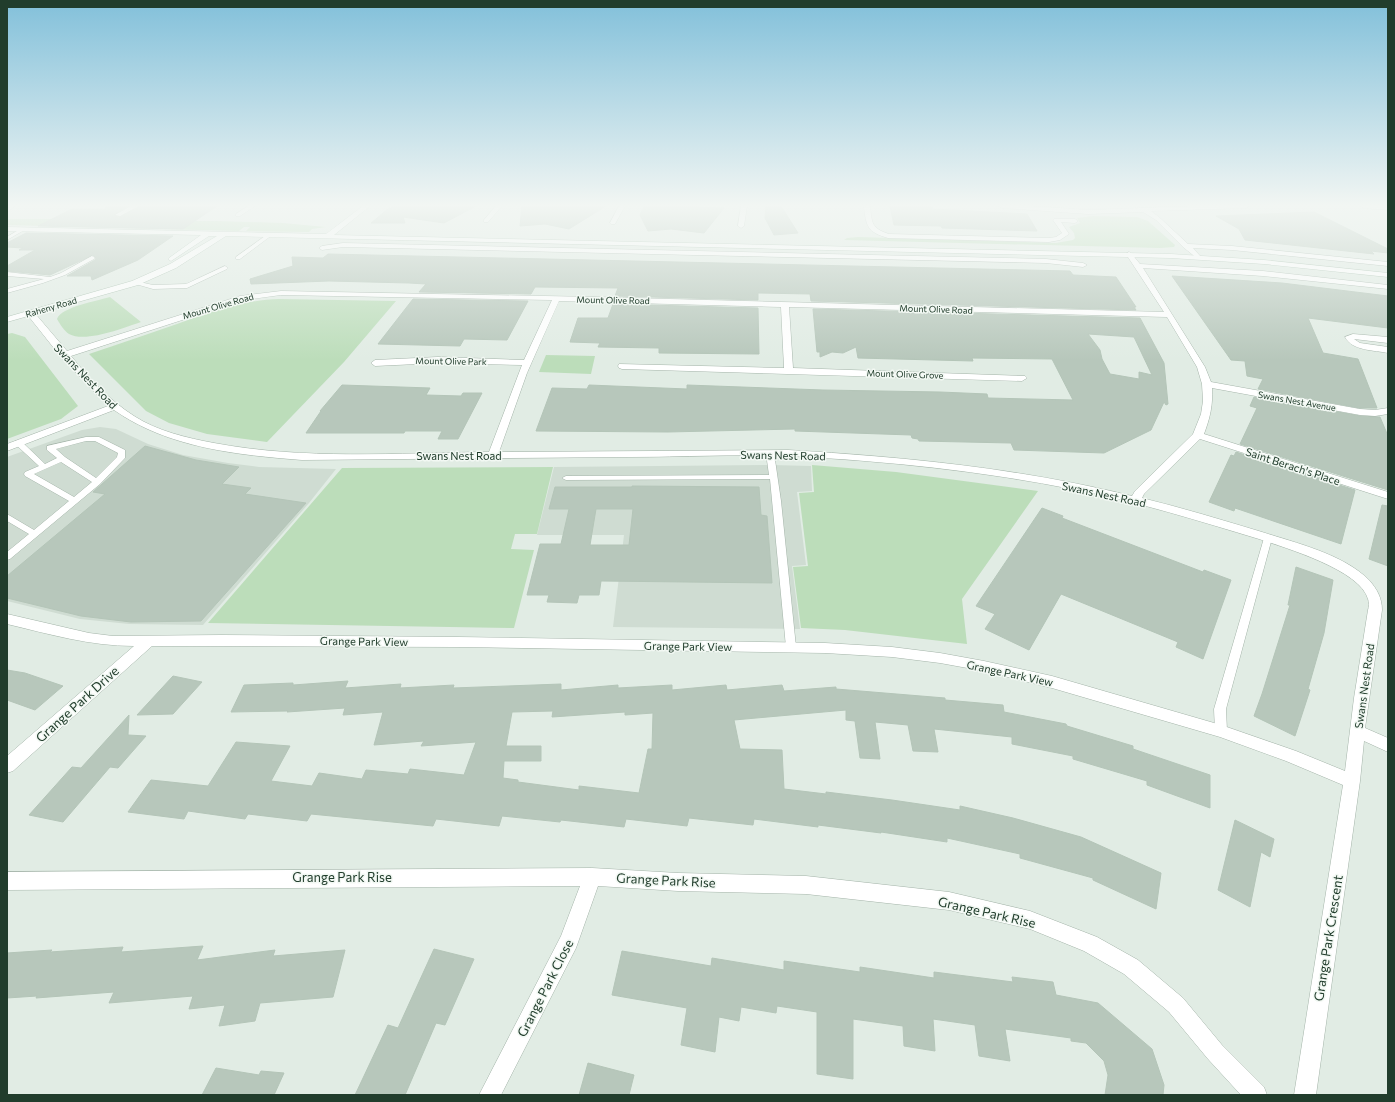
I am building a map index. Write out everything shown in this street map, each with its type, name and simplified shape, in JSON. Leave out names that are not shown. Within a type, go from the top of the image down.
[{"type":"street","name":"Raheny Road","points":[[94,295],[167,262],[174,257]]},
{"type":"street","name":"Raheny Road","points":[[7,320],[135,283],[173,266],[187,257]]},
{"type":"street","points":[[880,257],[1046,261],[1083,265]]},
{"type":"street","points":[[1132,257],[1170,315],[1201,368],[1207,384],[1208,401],[1206,414],[1198,435],[1139,493],[1136,500]]},
{"type":"street","points":[[1203,257],[1286,264],[1388,276]]},
{"type":"street","points":[[1324,257],[1388,264]]},
{"type":"street","points":[[1138,266],[1181,267],[1270,273],[1388,287]]},
{"type":"street","name":"Mount Olive Road","points":[[64,355],[212,307],[243,298],[261,295],[331,294],[785,304],[1170,315]]},
{"type":"street","points":[[493,455],[528,363],[556,299]]},
{"type":"street","points":[[785,304],[789,370]]},
{"type":"street","name":"Swans Nest Road","points":[[30,314],[45,330],[64,355],[114,407],[137,422],[158,432],[191,441],[270,455],[302,457],[770,453],[868,458],[935,465],[1077,487],[1136,500],[1208,519],[1268,538],[1333,562],[1350,572],[1367,585],[1374,596],[1375,610],[1352,781]]},
{"type":"street","points":[[1388,340],[1352,336],[1349,337],[1351,342],[1358,345],[1388,350]]},
{"type":"street","name":"Mount Olive Park","points":[[375,363],[438,360],[528,363]]},
{"type":"street","name":"Mount Olive Grove","points":[[622,366],[1022,378]]},
{"type":"street","name":"Swans Nest Avenue","points":[[1207,384],[1360,412],[1375,413],[1388,411]]},
{"type":"street","points":[[7,448],[114,407]]},
{"type":"street","name":"Saint Berach's Place","points":[[1198,435],[1388,496]]},
{"type":"street","name":"Grange Park View","points":[[7,619],[89,638],[113,641],[147,642],[222,640],[791,647],[838,648],[892,652],[940,658],[984,666],[1060,684],[1221,731],[1291,756],[1352,781]]},
{"type":"street","name":"Grange Park Drive","points":[[7,766],[147,642]]},
{"type":"street","points":[[1358,732],[1388,745]]},
{"type":"street","name":"Grange Park Crescent","points":[[1305,1095],[1352,781]]},
{"type":"street","name":"Grange Park Rise","points":[[7,881],[592,877],[678,882],[806,885],[949,901],[1030,920],[1090,944],[1131,967],[1176,1005],[1215,1052],[1256,1095]]},
{"type":"street","name":"Grange Park Close","points":[[490,1095],[569,941],[592,877]]},
{"type":"lane","points":[[7,291],[41,282],[63,274],[92,258]]},
{"type":"lane","points":[[135,283],[153,287],[187,286],[225,268]]},
{"type":"lane","points":[[7,274],[50,278]]},
{"type":"lane","points":[[7,557],[97,482],[121,458],[122,452],[96,439],[86,439],[50,448],[62,459],[97,482]]},
{"type":"lane","points":[[18,443],[44,466]]},
{"type":"lane","points":[[770,453],[791,647]]},
{"type":"lane","points":[[62,459],[28,474],[74,501]]},
{"type":"lane","points":[[566,478],[773,478]]},
{"type":"lane","points":[[7,517],[35,534]]},
{"type":"lane","points":[[1221,731],[1220,709],[1268,538]]},
{"type":"shaded area","points":[[100,427],[116,429],[148,444],[183,455],[259,467],[336,469],[309,503],[203,625],[129,624],[80,619],[7,601],[7,457],[82,430]]},
{"type":"shaded area","points":[[811,466],[812,491],[797,492],[806,565],[792,566],[800,629],[613,627],[624,535],[537,535],[554,467]]},
{"type":"green space","points":[[110,297],[141,322],[105,334],[85,337],[69,334],[57,319],[65,311],[72,308]]},
{"type":"green space","points":[[279,299],[396,301],[344,362],[267,442],[207,434],[169,423],[146,411],[89,354],[227,307]]},
{"type":"green space","points":[[12,333],[25,337],[78,406],[61,419],[7,439],[7,334]]},
{"type":"green space","points":[[546,355],[595,356],[591,374],[539,372]]},
{"type":"green space","points":[[812,465],[896,472],[1038,491],[962,599],[967,644],[845,630],[801,628],[793,567],[808,566],[799,493],[814,492]]},
{"type":"green space","points":[[553,467],[537,534],[515,534],[511,549],[534,550],[514,628],[208,623],[342,468]]},
{"type":"building","points":[[22,257],[88,257],[50,275],[7,271],[7,266]]},
{"type":"building","points":[[142,257],[92,280],[91,276],[67,276],[96,258]]},
{"type":"building","points":[[292,257],[478,257],[1070,271],[1073,275],[1116,277],[1136,307],[1134,307],[1136,310],[811,301],[810,294],[758,293],[758,300],[615,296],[618,288],[535,287],[531,294],[419,292],[426,284],[409,283],[329,281],[251,284],[250,279],[293,266]]},
{"type":"building","points":[[1172,276],[1282,283],[1388,296],[1388,328],[1308,318],[1323,353],[1358,359],[1377,408],[1360,408],[1258,389],[1263,379],[1247,376],[1245,361],[1231,360]]},
{"type":"building","points":[[413,299],[528,301],[507,340],[464,339],[460,346],[378,344]]},
{"type":"building","points":[[613,304],[758,308],[759,354],[659,353],[659,348],[598,347],[600,343],[570,342],[578,318],[608,318]]},
{"type":"building","points":[[813,309],[1140,318],[1164,363],[1168,404],[1166,405],[1164,402],[1151,430],[1104,453],[1014,450],[1011,443],[919,441],[918,439],[912,438],[911,435],[795,431],[795,429],[668,432],[536,431],[552,388],[587,389],[589,385],[687,389],[687,385],[823,390],[940,392],[987,394],[988,398],[1073,400],[1052,359],[972,358],[973,361],[858,358],[856,347],[843,353],[832,352],[820,357],[820,352],[817,352]],"holes":[[[1088,334],[1134,337],[1152,375],[1139,372],[1139,379],[1110,374],[1102,359],[1100,350]]]},
{"type":"building","points":[[342,385],[430,388],[426,395],[461,396],[463,393],[482,393],[458,439],[438,439],[442,431],[405,431],[404,433],[306,433],[320,411]]},
{"type":"building","points":[[1254,397],[1360,416],[1380,417],[1388,436],[1388,490],[1240,444],[1257,408],[1250,406]]},
{"type":"building","points":[[145,446],[196,460],[239,467],[222,484],[251,488],[245,494],[306,503],[201,621],[131,622],[81,616],[7,598],[7,576],[105,494],[93,492]]},
{"type":"building","points":[[1236,452],[1355,490],[1341,544],[1235,508],[1234,511],[1209,502],[1231,455],[1234,456]]},
{"type":"building","points":[[555,487],[759,487],[761,515],[767,516],[772,583],[601,581],[599,595],[579,595],[577,603],[547,602],[549,595],[527,595],[540,544],[561,544],[569,509],[549,509]],"holes":[[[596,509],[633,509],[629,545],[590,545]]]},
{"type":"building","points":[[1382,505],[1388,506],[1388,566],[1369,559]]},
{"type":"building","points":[[1042,508],[1063,516],[1062,518],[1203,572],[1204,570],[1231,580],[1203,659],[1176,647],[1178,642],[1061,594],[1029,650],[985,629],[995,614],[976,606]]},
{"type":"building","points":[[1296,567],[1333,580],[1324,633],[1308,689],[1310,690],[1295,736],[1254,716],[1290,605],[1288,605]]},
{"type":"building","points":[[7,670],[25,673],[63,686],[35,710],[7,700]]},
{"type":"building","points":[[173,676],[202,682],[173,714],[137,715]]},
{"type":"building","points":[[348,681],[345,688],[401,684],[400,688],[454,685],[453,688],[561,684],[561,690],[618,685],[618,688],[672,685],[672,690],[726,685],[727,690],[782,685],[784,691],[836,687],[836,689],[945,698],[945,700],[1003,705],[1004,712],[1066,724],[1067,726],[1133,746],[1133,749],[1210,775],[1210,808],[1147,785],[1147,781],[1073,759],[1073,756],[1012,744],[1012,737],[934,729],[938,752],[913,751],[908,725],[875,722],[880,759],[860,758],[855,721],[846,720],[846,710],[734,720],[740,749],[782,750],[784,789],[826,794],[826,792],[960,810],[960,806],[1013,818],[1081,837],[1161,873],[1156,909],[1093,880],[1093,878],[1020,858],[1020,854],[947,838],[947,842],[881,832],[818,825],[818,827],[754,819],[753,825],[689,818],[687,826],[626,819],[624,827],[561,820],[560,822],[502,816],[499,826],[436,819],[433,826],[311,814],[307,821],[248,814],[245,819],[188,811],[184,819],[128,812],[151,780],[208,786],[236,742],[290,746],[271,781],[312,786],[319,773],[362,779],[366,770],[408,774],[410,769],[464,775],[476,742],[421,746],[424,741],[374,745],[383,712],[343,715],[345,708],[287,712],[288,711],[231,712],[244,685],[293,683],[293,685]],"holes":[[[553,711],[552,717],[625,712],[625,715],[653,713],[652,749],[648,749],[639,793],[579,786],[579,790],[518,782],[518,780],[503,778],[504,761],[541,761],[541,746],[506,746],[512,712]]]},
{"type":"building","points":[[129,715],[128,735],[146,736],[118,768],[110,767],[63,822],[29,815],[72,767],[81,768]]},
{"type":"building","points":[[1235,820],[1274,839],[1270,857],[1261,852],[1250,907],[1218,890]]},
{"type":"building","points":[[203,946],[197,960],[275,950],[273,956],[345,950],[333,997],[260,1003],[255,1021],[219,1026],[225,1005],[189,1009],[193,996],[109,1003],[114,992],[36,998],[37,996],[7,998],[7,953],[52,950],[50,952],[123,947],[121,952]]},
{"type":"building","points":[[434,949],[474,959],[445,1025],[436,1023],[405,1095],[355,1095],[388,1025],[398,1028]]},
{"type":"building","points":[[622,951],[711,966],[712,958],[784,970],[784,961],[860,972],[860,967],[934,978],[934,972],[1013,982],[1012,977],[1053,982],[1056,995],[1098,1003],[1152,1049],[1164,1085],[1163,1095],[1105,1095],[1108,1075],[1104,1061],[1086,1043],[1071,1041],[1071,1038],[1005,1029],[1010,1061],[979,1056],[975,1025],[933,1019],[935,1051],[904,1046],[903,1026],[853,1019],[853,1079],[817,1074],[817,1012],[777,1006],[776,1013],[741,1007],[739,1021],[719,1017],[715,1052],[681,1045],[687,1008],[612,995]]},
{"type":"building","points":[[588,1063],[634,1075],[629,1095],[579,1095]]},
{"type":"building","points":[[216,1068],[259,1075],[261,1071],[284,1073],[274,1095],[202,1095]]}]
